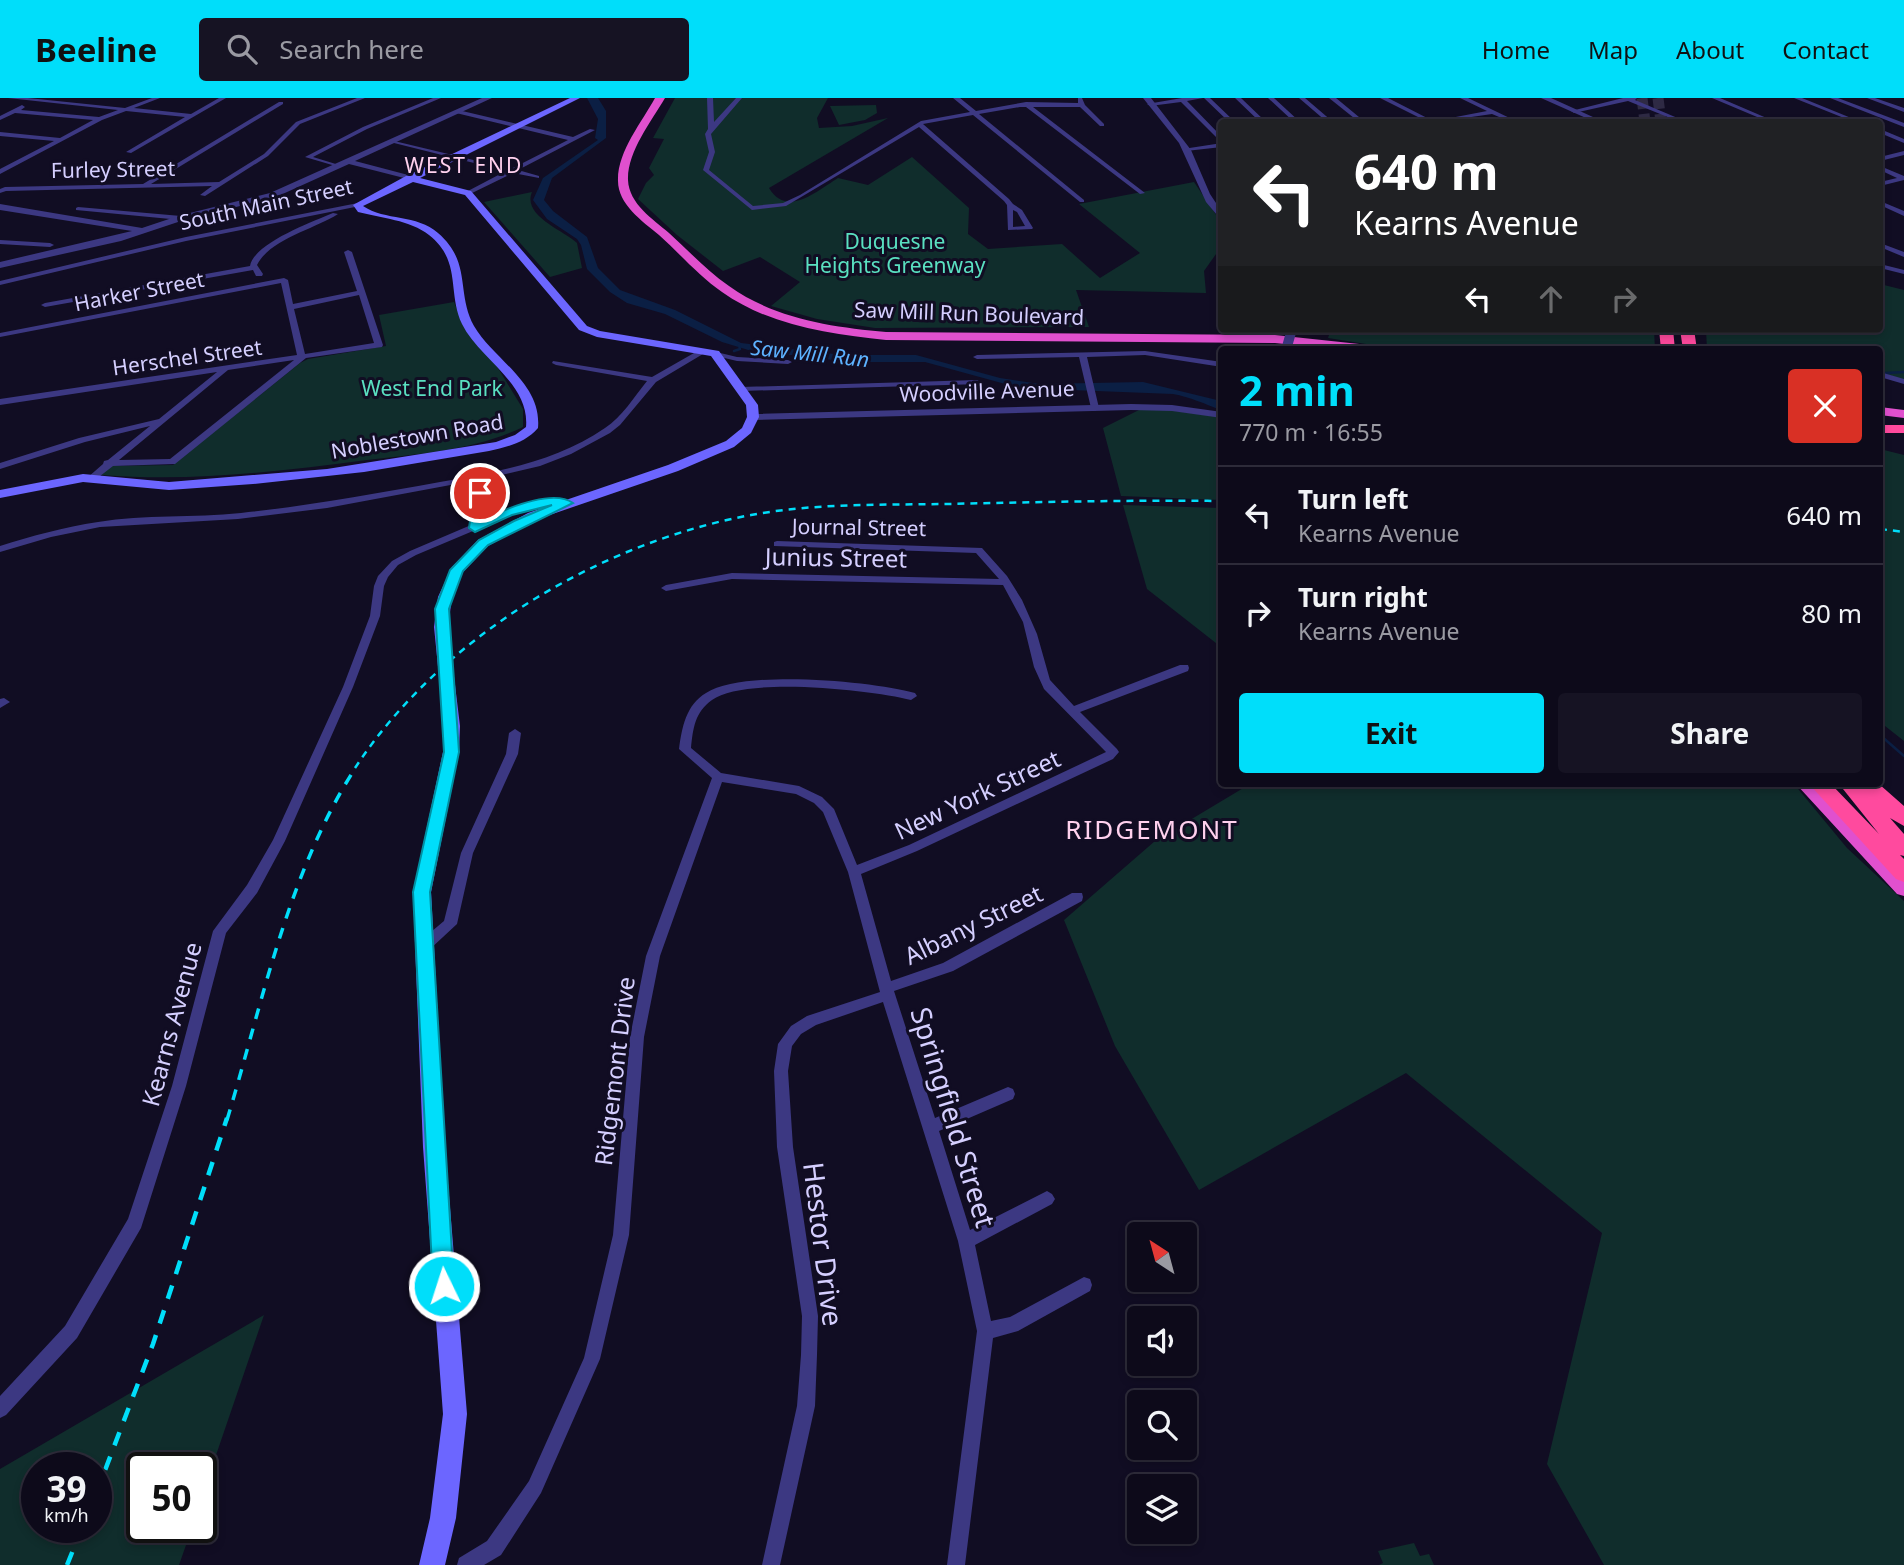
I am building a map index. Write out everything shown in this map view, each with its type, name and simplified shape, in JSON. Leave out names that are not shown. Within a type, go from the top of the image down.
[{"type":"highway","name":"Saw Mill Run Boulevard","points":[[651,98],[618,167],[615,184],[619,197],[633,215],[711,287],[730,300],[765,316],[820,332],[884,340],[1238,343],[1270,346]]},
{"type":"highway","name":"Saw Mill Run Boulevard","points":[[660,98],[624,173],[623,184],[627,195],[641,213],[727,291],[759,308],[803,323],[886,336],[1283,339],[1343,346]]},
{"type":"highway","points":[[631,154],[671,98]]},
{"type":"highway","points":[[1883,411],[1904,414]]},
{"type":"highway","points":[[1883,420],[1904,422]]},
{"type":"highway","points":[[1883,429],[1904,429]]},
{"type":"highway","points":[[1808,787],[1904,888]]},
{"type":"highway","points":[[1822,787],[1904,873]]},
{"type":"highway","points":[[1852,787],[1904,848]]},
{"type":"highway","points":[[1869,787],[1904,818]]},
{"type":"main road","name":"South Main Street","points":[[358,205],[576,98]]},
{"type":"main road","points":[[409,178],[468,193],[583,328],[597,334],[710,352],[741,388],[752,405],[753,416],[747,430],[730,444],[673,468],[566,503],[523,521],[483,543],[457,570],[445,597],[441,627],[452,726],[451,752],[422,892],[433,1077],[434,1147],[455,1414],[443,1518],[432,1565]]},
{"type":"main road","name":"Noblestown Road","points":[[0,494],[58,481],[92,478],[145,486],[177,486],[318,474],[498,446],[529,431],[534,423],[514,378],[468,325],[461,306],[459,269],[444,245],[427,230],[367,212],[358,205]]},
{"type":"street","points":[[11,98],[192,116]]},
{"type":"street","points":[[0,172],[100,119],[157,98]]},
{"type":"street","points":[[129,152],[223,98]]},
{"type":"street","points":[[202,195],[266,155],[298,122],[362,98]]},
{"type":"street","points":[[337,166],[308,157],[365,128],[438,98]]},
{"type":"street","points":[[0,265],[102,244],[181,218],[261,199],[488,98]]},
{"type":"street","points":[[710,98],[711,129]]},
{"type":"street","points":[[739,98],[708,134],[712,152],[706,170],[749,207],[764,209],[783,205],[802,196],[919,124],[1025,102],[1081,101],[1102,125]]},
{"type":"street","points":[[956,98],[1082,201]]},
{"type":"street","points":[[1148,101],[1200,98]]},
{"type":"street","points":[[1207,98],[1229,119]]},
{"type":"street","points":[[1238,98],[1260,119]]},
{"type":"street","points":[[1271,98],[1294,119]]},
{"type":"street","points":[[1303,98],[1327,119]]},
{"type":"street","points":[[1332,98],[1358,119]]},
{"type":"street","points":[[1383,98],[1426,119]]},
{"type":"street","points":[[1463,98],[1508,119]]},
{"type":"street","points":[[1545,98],[1593,119]]},
{"type":"street","points":[[1574,111],[1630,98],[1678,119]]},
{"type":"street","points":[[1715,98],[1766,119]]},
{"type":"street","points":[[1797,98],[1850,119]]},
{"type":"street","points":[[1833,98],[1904,125]]},
{"type":"street","points":[[1870,98],[1904,110]]},
{"type":"street","points":[[0,118],[39,99]]},
{"type":"street","points":[[1182,100],[1218,139]]},
{"type":"street","points":[[1889,104],[1904,100]]},
{"type":"street","points":[[1148,101],[1172,126],[1186,149],[1209,202],[1218,213]]},
{"type":"street","points":[[1025,102],[1142,193]]},
{"type":"street","points":[[142,186],[281,103]]},
{"type":"street","points":[[16,111],[100,119]]},
{"type":"street","points":[[458,112],[573,139]]},
{"type":"street","points":[[1456,119],[1493,112]]},
{"type":"street","points":[[919,124],[1009,203]]},
{"type":"street","points":[[468,193],[592,130]]},
{"type":"street","points":[[1883,132],[1904,141]]},
{"type":"street","points":[[0,134],[61,140]]},
{"type":"street","points":[[392,141],[537,177]]},
{"type":"street","points":[[1186,149],[1218,144]]},
{"type":"street","points":[[1883,158],[1904,153]]},
{"type":"street","points":[[347,161],[409,178]]},
{"type":"street","points":[[0,163],[33,167]]},
{"type":"street","points":[[1883,169],[1904,178]]},
{"type":"street","points":[[1883,183],[1904,178]]},
{"type":"street","name":"Furley Street","points":[[2,190],[221,184]]},
{"type":"street","points":[[107,463],[172,462],[302,358],[284,280],[261,275],[254,268],[253,261],[257,255],[296,232],[358,205]]},
{"type":"street","name":"South Main Street","points":[[0,283],[109,256],[358,205]]},
{"type":"street","points":[[1883,205],[1904,214]]},
{"type":"street","points":[[0,207],[143,231]]},
{"type":"street","points":[[78,209],[181,218]]},
{"type":"street","points":[[0,242],[50,245]]},
{"type":"street","points":[[1883,245],[1904,255]]},
{"type":"street","points":[[291,307],[361,292],[348,252]]},
{"type":"street","points":[[1883,267],[1904,272]]},
{"type":"street","points":[[45,305],[254,268]]},
{"type":"street","name":"Harker Street","points":[[0,335],[284,280]]},
{"type":"street","name":"Herschel Street","points":[[0,402],[379,345],[361,292]]},
{"type":"street","points":[[0,549],[50,534],[100,524],[239,516],[327,505],[537,464],[584,444],[617,423],[653,380],[710,352],[737,359],[788,362]]},
{"type":"street","points":[[977,357],[1150,353],[1218,364]]},
{"type":"street","points":[[1082,354],[1095,408]]},
{"type":"street","points":[[556,363],[653,380]]},
{"type":"street","points":[[92,478],[107,463],[224,370]]},
{"type":"street","points":[[1883,375],[1904,382]]},
{"type":"street","points":[[741,388],[977,382]]},
{"type":"street","name":"Woodville Avenue","points":[[753,416],[1159,407],[1218,414]]},
{"type":"street","points":[[0,466],[82,440],[162,421]]},
{"type":"street","points":[[475,528],[480,503],[476,478]]},
{"type":"street","name":"Kearns Avenue","points":[[0,1409],[71,1332],[135,1223],[178,1086],[220,931],[252,889],[279,841],[348,687],[375,616],[383,576],[395,563],[413,553],[508,513],[554,501],[566,503]]},
{"type":"street","name":"Journal Street","points":[[777,544],[979,550],[995,565],[1006,582],[1031,633],[1041,676],[1072,712],[1112,748]]},
{"type":"street","name":"Junius Street","points":[[666,587],[732,576],[1006,582]]},
{"type":"street","points":[[1072,712],[1184,668]]},
{"type":"street","points":[[718,777],[698,764],[685,749],[685,731],[689,715],[715,692],[754,682],[882,688],[911,696]]},
{"type":"street","points":[[424,946],[450,924],[467,853],[508,764],[515,733]]},
{"type":"street","name":"New York Street","points":[[854,872],[913,848],[1109,756],[1112,748]]},
{"type":"street","name":"Springfield Street","points":[[718,777],[799,790],[828,809],[854,872],[929,1128],[966,1241],[985,1331],[956,1565]]},
{"type":"street","name":"Ridgemont Drive","points":[[466,1565],[494,1548],[535,1487],[592,1359],[621,1235],[638,1037],[653,956],[718,777]]},
{"type":"street","name":"Albany Street","points":[[888,992],[948,967],[1077,897]]},
{"type":"street","name":"Hestor Drive","points":[[771,1565],[806,1406],[809,1355],[807,1292],[785,1147],[781,1070],[785,1044],[796,1030],[812,1020],[888,992]]},
{"type":"street","points":[[929,1128],[1008,1094]]},
{"type":"street","points":[[966,1241],[1047,1199]]},
{"type":"street","points":[[985,1331],[1012,1325],[1084,1285]]},
{"type":"green space","name":"Duquesne Heights Greenway","points":[[675,98],[828,98],[817,118],[819,128],[852,126],[888,118],[769,188],[776,197],[784,201],[812,195],[838,178],[868,185],[912,157],[969,208],[968,234],[988,249],[1062,244],[1100,278],[1140,253],[1079,204],[1194,182],[1218,218],[1218,251],[1204,271],[1206,293],[1076,290],[1089,327],[875,328],[817,319],[771,306],[800,282],[760,257],[723,271],[677,235],[638,199],[646,183],[654,175],[649,168],[664,139],[653,138]]},
{"type":"green space","points":[[876,105],[877,113],[865,120],[839,125],[830,106]]},
{"type":"green space","points":[[532,192],[530,201],[538,215],[577,243],[582,268],[550,277],[484,202]]},
{"type":"green space","points":[[1883,285],[1904,290],[1904,380],[1883,373],[1883,346],[1707,346],[1706,333],[1883,333]]},
{"type":"green space","name":"West End Park","points":[[454,302],[464,326],[498,368],[523,409],[523,427],[467,446],[407,456],[234,475],[101,475],[111,466],[173,465],[300,363],[308,359],[386,346],[379,315]]},
{"type":"green space","points":[[1330,333],[1654,333],[1655,346],[1379,346],[1328,338]]},
{"type":"green space","points":[[1139,410],[1168,410],[1218,417],[1218,500],[1121,496],[1103,428]]},
{"type":"green space","points":[[1883,450],[1904,455],[1904,741],[1883,724]]},
{"type":"green space","points":[[1123,505],[1218,508],[1218,645],[1147,589]]},
{"type":"green space","points":[[1245,787],[1796,787],[1847,848],[1904,901],[1904,1565],[1604,1565],[1547,1464],[1602,1233],[1406,1073],[1199,1190],[1115,1046],[1064,920],[1155,841]]},
{"type":"green space","points":[[264,1315],[217,1452],[126,1452],[126,1543],[187,1543],[179,1565],[0,1565],[0,1469],[21,1457],[21,1543],[112,1543],[112,1452],[29,1452]]},
{"type":"green space","points":[[1414,1543],[1420,1556],[1429,1554],[1434,1565],[1379,1565],[1383,1563],[1378,1551]]},
{"type":"water","name":"Saw Mill Run","points":[[587,98],[598,98],[606,111],[606,138],[552,178],[544,200],[553,211],[587,237],[598,268],[620,290],[675,310],[741,343],[843,355],[916,355],[1000,378],[1040,384],[1143,382],[1218,400],[1218,409],[1173,394],[1020,388],[925,362],[847,362],[795,355],[765,355],[722,342],[665,314],[627,303],[610,292],[587,269],[577,239],[547,219],[533,200],[543,178],[598,140],[595,138],[598,119]]},
{"type":"waterway","points":[[734,351],[740,349],[739,345]]},
{"type":"waterway","points":[[1886,373],[1904,372]]},
{"type":"waterway","points":[[1883,738],[1904,756]]},
{"type":"tunnel","points":[[1642,98],[1645,119]]},
{"type":"tunnel","points":[[1658,98],[1661,119]]},
{"type":"railway","points":[[355,768],[390,721],[432,677],[478,638],[528,603],[582,573],[637,548],[694,529],[751,515],[824,507],[1218,501]]},
{"type":"railway","points":[[1883,529],[1904,532]]},
{"type":"railway","points":[[227,1120],[279,938],[295,893],[332,807],[356,767]]},
{"type":"railway","points":[[112,1452],[153,1344],[227,1118]]},
{"type":"railway","points":[[67,1565],[76,1543]]},
{"type":"district","name":"WEST END","points":[[464,165]]},
{"type":"district","name":"RIDGEMONT","points":[[1152,829]]},
{"type":"route","points":[[444,1286],[434,1147],[433,1077],[422,892],[428,852],[445,788],[451,752],[452,726],[441,627],[442,609],[457,570],[483,543],[518,523],[566,503],[554,501],[530,506],[475,528],[480,493]]}]
